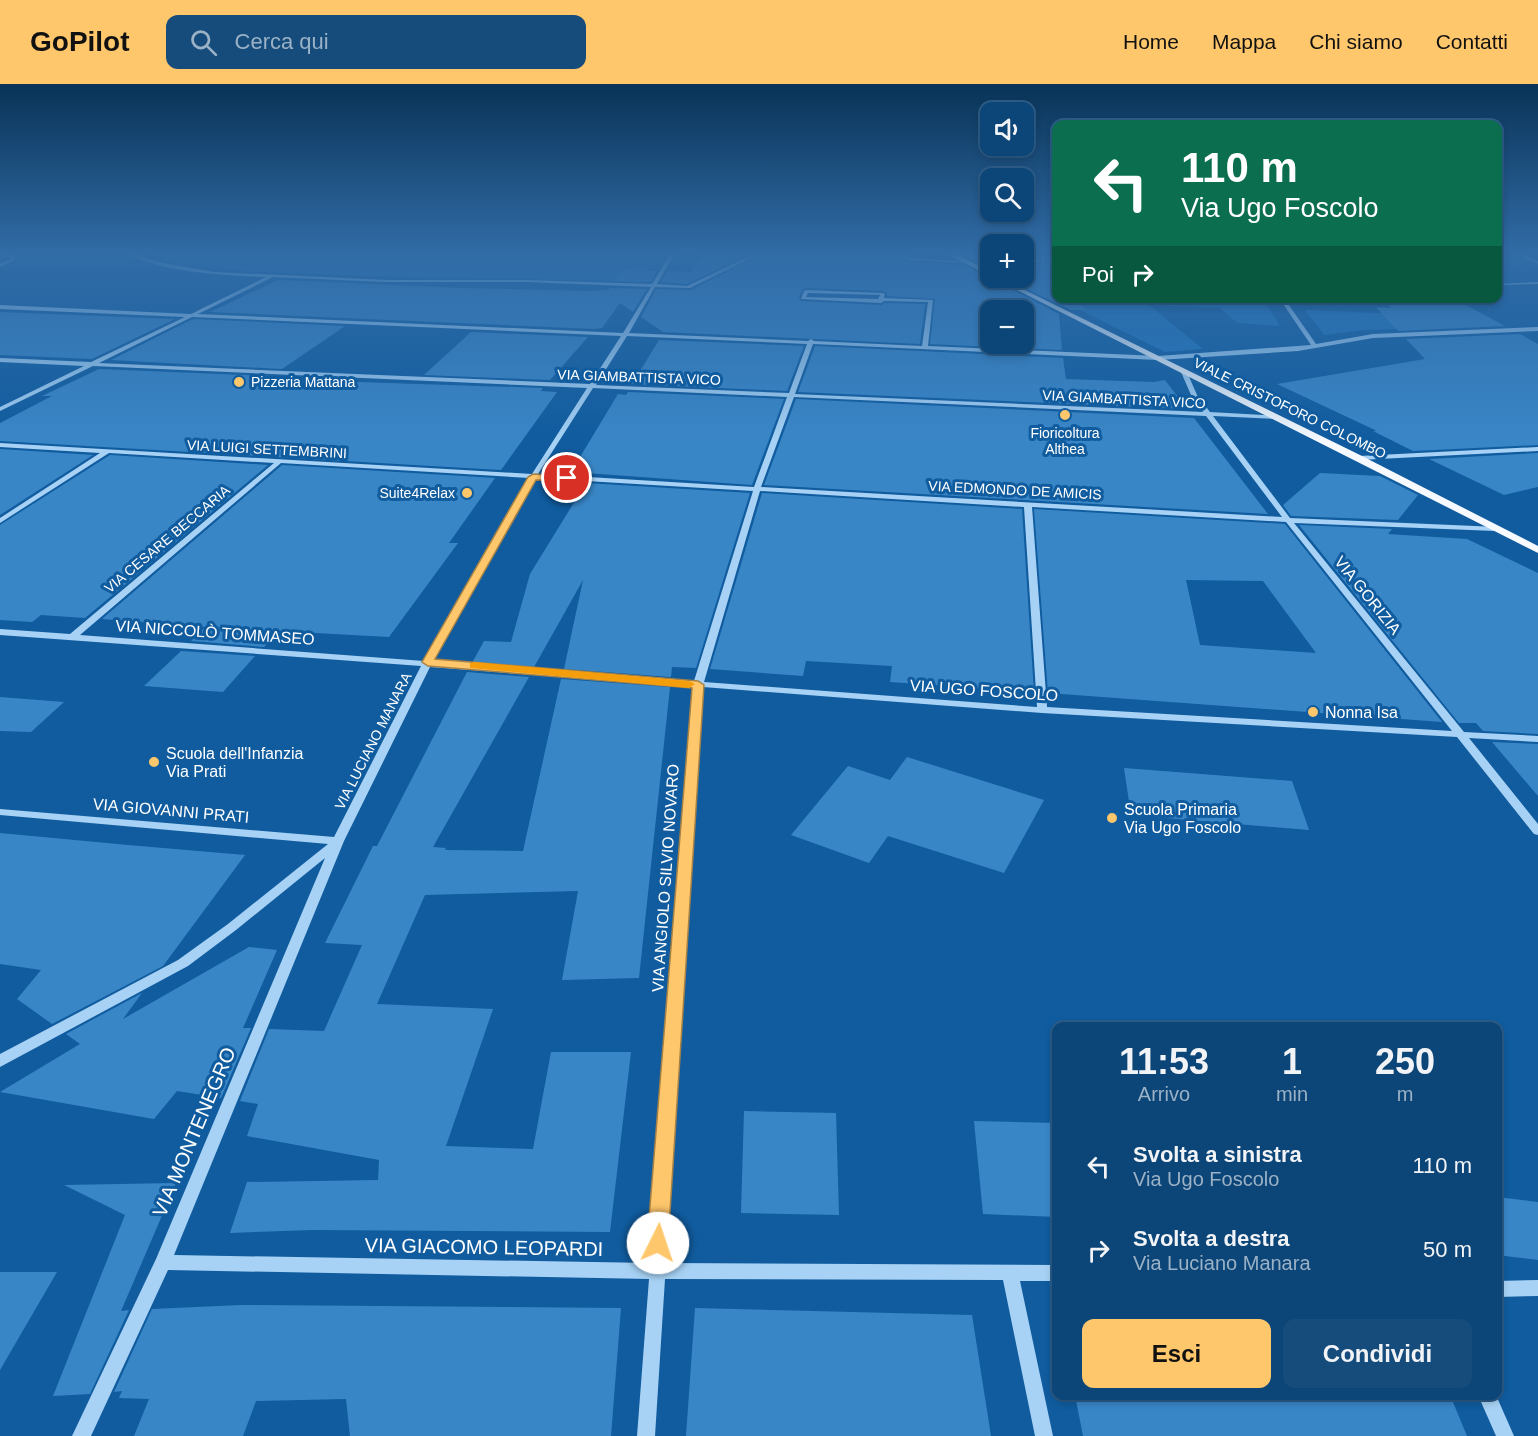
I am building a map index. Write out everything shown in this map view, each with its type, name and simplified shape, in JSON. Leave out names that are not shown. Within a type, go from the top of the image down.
[{"type":"main road","name":"VIALE CRISTOFORO COLOMBO","points":[[1073,316],[1538,550]]},
{"type":"street","points":[[0,409],[190,316]]},
{"type":"street","points":[[242,316],[1158,358],[1298,349],[1372,336],[1538,329]]},
{"type":"street","name":"VIA LUCIANO MANARA","points":[[338,841],[428,662],[533,477],[636,316]]},
{"type":"street","points":[[925,347],[929,316]]},
{"type":"street","points":[[1294,316],[1314,345]]},
{"type":"street","name":"VIA ANGIOLO SILVIO NOVARO","points":[[646,1436],[698,685],[757,489],[811,341]]},
{"type":"street","name":"VIA GIAMBATTISTA VICO","points":[[0,360],[1277,417]]},
{"type":"street","name":"VIA GORIZIA","points":[[1184,372],[1194,395],[1288,520],[1538,831]]},
{"type":"street","name":"VIA LUIGI SETTEMBRINI","points":[[0,445],[533,477]]},
{"type":"street","points":[[1359,458],[1538,449]]},
{"type":"street","points":[[0,521],[108,451]]},
{"type":"street","name":"VIA CESARE BECCARIA","points":[[72,637],[279,462]]},
{"type":"street","name":"VIA EDMONDO DE AMICIS","points":[[533,477],[1288,520],[1495,529]]},
{"type":"street","points":[[1028,504],[1042,710]]},
{"type":"street","name":"VIA NICCOLÒ TOMMASEO","points":[[0,632],[428,662]]},
{"type":"street","name":"VIA UGO FOSCOLO","points":[[428,662],[698,685],[1042,710],[1538,739]]},
{"type":"street","name":"VIA GIOVANNI PRATI","points":[[0,812],[338,841]]},
{"type":"street","points":[[0,1061],[183,963],[232,927],[338,841]]},
{"type":"street","name":"VIA MONTENEGRO","points":[[81,1436],[163,1262],[338,841]]},
{"type":"street","name":"VIA GIACOMO LEOPARDI","points":[[163,1262],[656,1271],[1052,1273]]},
{"type":"street","points":[[1010,1272],[1044,1436]]},
{"type":"street","points":[[1502,1289],[1538,1288]]},
{"type":"street","points":[[1489,1400],[1505,1436]]},
{"type":"shaded area","points":[[1093,316],[1163,316],[1203,349],[1165,352]]},
{"type":"shaded area","points":[[1229,316],[1274,316],[1280,326],[1237,323]]},
{"type":"shaded area","points":[[1310,316],[1445,316],[1465,327],[1365,330],[1324,335]]},
{"type":"building","points":[[0,316],[175,319],[92,359],[0,355]]},
{"type":"building","points":[[302,316],[611,316],[602,328]]},
{"type":"building","points":[[641,316],[923,316],[920,344],[663,332]]},
{"type":"building","points":[[933,316],[980,316],[980,346],[930,344]]},
{"type":"building","points":[[1034,316],[1059,316],[1062,350],[1034,349]]},
{"type":"building","points":[[1384,316],[1487,316],[1505,326],[1398,331]]},
{"type":"building","points":[[191,320],[345,326],[282,369],[111,360]]},
{"type":"building","points":[[471,332],[588,337],[550,380],[424,375]]},
{"type":"building","points":[[1520,334],[1538,344],[1538,445],[1413,451],[1373,431],[1377,431],[1277,384],[1425,359],[1406,339]]},
{"type":"building","points":[[659,340],[804,346],[787,391],[632,384]]},
{"type":"building","points":[[815,346],[1063,358],[1066,379],[1154,382],[1165,380],[1187,409],[798,392]]},
{"type":"building","points":[[99,369],[271,376],[267,379],[543,388],[541,391],[557,392],[501,470],[0,441],[0,423],[52,396],[42,396]]},
{"type":"building","points":[[628,392],[784,399],[752,485],[571,472],[618,394],[626,395]]},
{"type":"building","points":[[796,399],[1194,418],[1268,514],[764,485]]},
{"type":"building","points":[[0,449],[93,455],[0,515]]},
{"type":"building","points":[[1538,453],[1538,487],[1504,495],[1429,459]]},
{"type":"building","points":[[110,455],[268,465],[85,618],[41,615],[32,622],[0,620],[0,525]]},
{"type":"building","points":[[282,465],[495,478],[449,543],[458,543],[389,637],[279,631],[264,647],[191,641],[205,627],[102,619]]},
{"type":"building","points":[[1320,473],[1380,476],[1418,495],[1398,520],[1291,516],[1283,505]]},
{"type":"building","points":[[586,483],[750,493],[696,668],[672,667],[671,677],[564,669],[583,580],[534,667],[472,663],[484,641],[511,642],[530,574]]},
{"type":"building","points":[[762,493],[1022,509],[1034,692],[890,682],[892,666],[806,661],[803,676],[710,669]]},
{"type":"building","points":[[1034,509],[1285,524],[1442,722],[1048,693]],"holes":[[[1186,580],[1263,581],[1316,653],[1200,645]]]},
{"type":"building","points":[[1299,525],[1392,529],[1388,534],[1467,539],[1538,573],[1538,734],[1483,731],[1476,723],[1459,723]]},
{"type":"building","points":[[181,651],[255,656],[223,692],[144,686]]},
{"type":"building","points":[[467,672],[529,677],[433,847],[446,848],[445,850],[523,851],[561,679],[670,687],[639,978],[562,980],[578,891],[425,895],[377,1004],[493,1009],[446,1146],[533,1149],[551,1052],[631,1052],[610,1232],[312,1230],[230,1233],[247,1182],[378,1180],[379,1160],[247,1136],[258,1104],[240,1101],[269,1029],[324,1031],[362,945],[325,943],[373,846],[377,846]]},
{"type":"building","points":[[0,697],[64,702],[31,732],[0,731]]},
{"type":"building","points":[[1492,742],[1538,744],[1538,796]]},
{"type":"building","points":[[907,757],[1044,800],[1004,873],[888,836],[869,863],[791,835],[848,766],[890,780]]},
{"type":"building","points":[[1124,768],[1292,781],[1309,830],[1131,815]]},
{"type":"building","points":[[0,833],[245,855],[163,966],[52,1024],[17,999],[41,970],[0,964]]},
{"type":"building","points":[[249,947],[277,950],[243,1028],[251,1028],[221,1098],[177,1091],[154,1119],[0,1092],[80,1044],[66,1034],[142,993],[123,1019]]},
{"type":"building","points":[[744,1111],[836,1113],[839,1215],[741,1213]]},
{"type":"building","points":[[974,1121],[1052,1123],[1052,1217],[983,1214]]},
{"type":"building","points":[[176,1183],[121,1311],[129,1310],[90,1394],[53,1396],[125,1215],[64,1185]]},
{"type":"building","points":[[1502,1198],[1538,1202],[1538,1260],[1502,1256]]},
{"type":"building","points":[[0,1272],[57,1272],[0,1370]]},
{"type":"building","points":[[241,1305],[621,1308],[611,1436],[350,1436],[346,1399],[256,1401],[243,1436],[134,1436],[149,1399],[119,1398],[122,1391],[114,1392],[152,1309]]},
{"type":"building","points":[[695,1308],[972,1315],[991,1436],[686,1436]]},
{"type":"building","points":[[1076,1400],[1452,1400],[1467,1436],[1083,1436]]},
{"type":"slow traffic","points":[[474,666],[689,684]]},
{"type":"place","name":"Pizzeria Mattana","points":[[239,382]]},
{"type":"place","name":"Fioricoltura Althea","points":[[1065,415]]},
{"type":"place","name":"Suite4Relax","points":[[467,493]]},
{"type":"place","name":"Nonna Isa","points":[[1313,712]]},
{"type":"place","name":"Scuola dell'Infanzia Via Prati","points":[[154,762]]},
{"type":"place","name":"Scuola Primaria Via Ugo Foscolo","points":[[1112,818]]},
{"type":"route","points":[[567,478],[533,477],[428,662],[698,685],[658,1243]]}]
